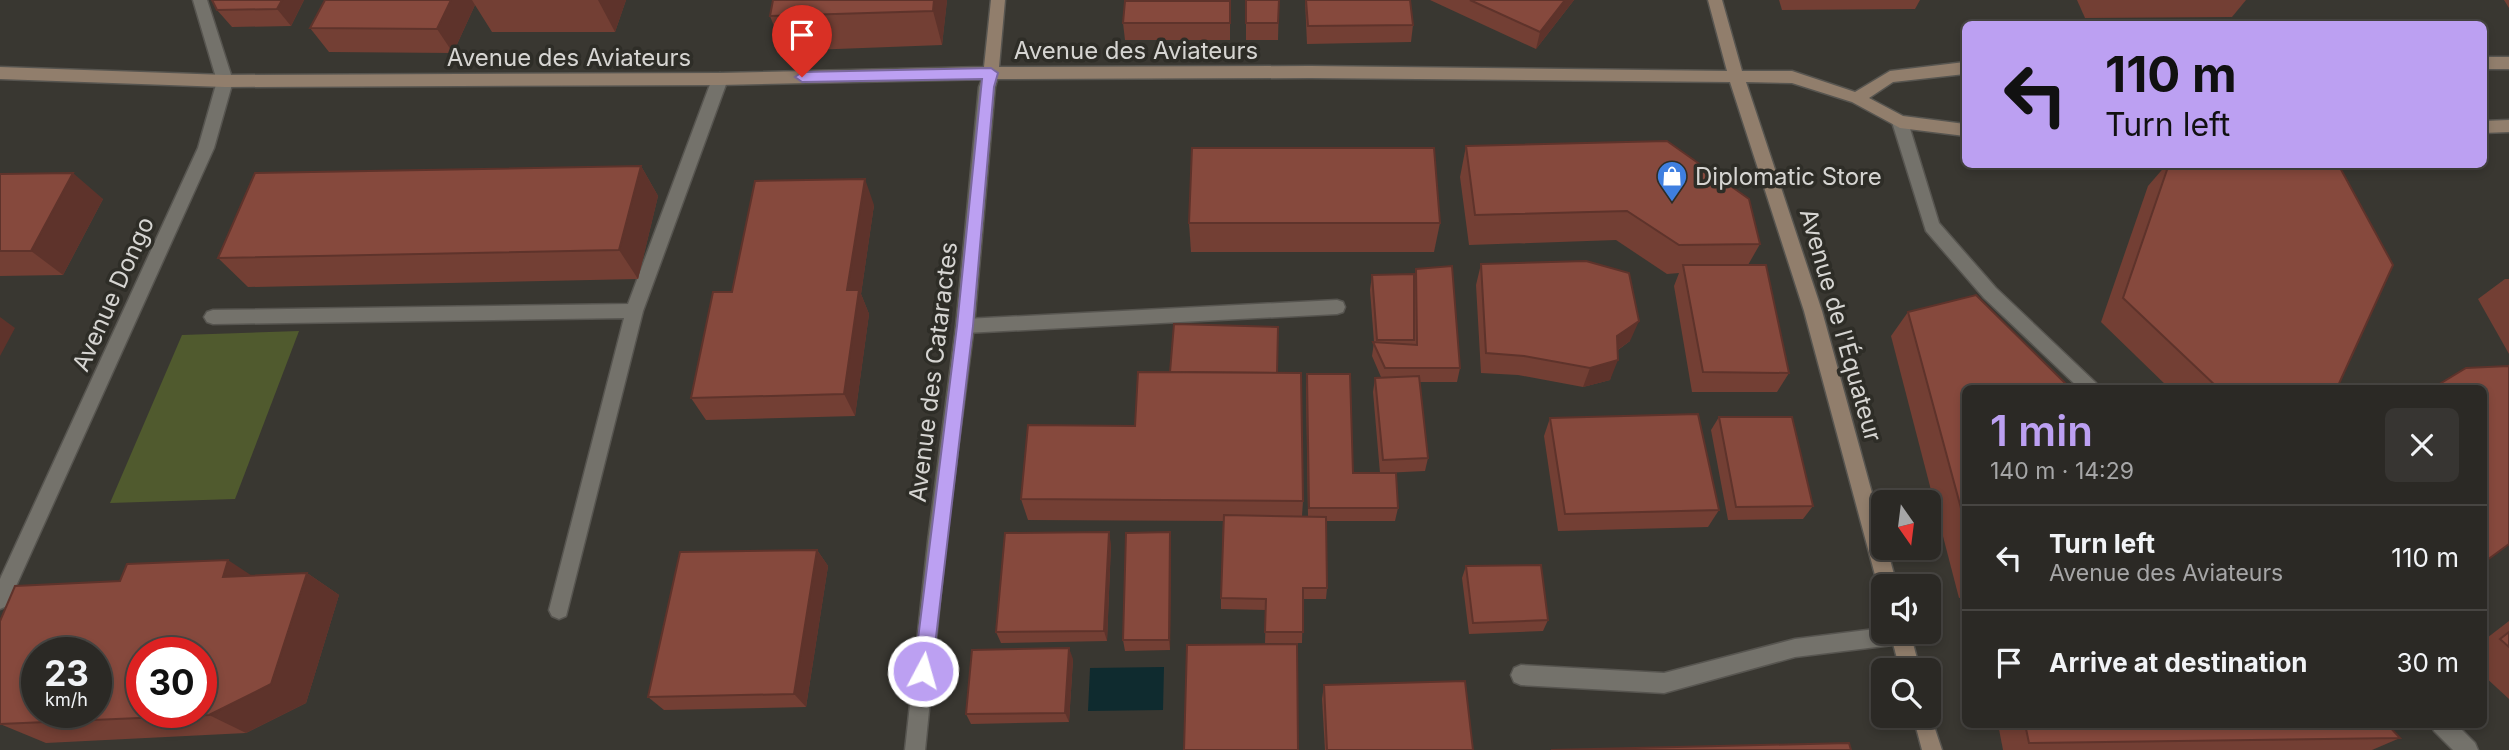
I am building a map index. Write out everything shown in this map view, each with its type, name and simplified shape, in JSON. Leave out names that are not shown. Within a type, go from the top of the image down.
[{"type":"street","points":[[201,0],[225,80]]},
{"type":"street","name":"Avenue des Cataractes","points":[[915,750],[937,541],[965,326],[987,87],[991,73],[998,0]]},
{"type":"street","name":"Avenue de l'Équateur","points":[[1715,0],[1736,76],[1813,312],[1885,574]]},
{"type":"street","points":[[2487,63],[2509,63]]},
{"type":"street","points":[[1857,98],[1890,77],[1962,68]]},
{"type":"street","name":"Avenue des Aviateurs","points":[[0,73],[225,80],[720,79],[991,73],[1792,77],[1857,98],[1900,122],[1962,130]]},
{"type":"street","name":"Avenue des Aviateurs","points":[[0,86],[33,73]]},
{"type":"street","points":[[559,610],[634,311],[720,79]]},
{"type":"street","name":"Avenue Dongo","points":[[0,600],[206,148],[225,80]]},
{"type":"street","points":[[1900,122],[1932,226],[1990,293],[2087,385]]},
{"type":"street","points":[[2487,127],[2509,126]]},
{"type":"street","points":[[965,326],[1337,307]]},
{"type":"street","points":[[213,317],[634,311]]},
{"type":"street","points":[[1521,675],[1664,684],[1795,648],[1871,637]]},
{"type":"street","points":[[1926,728],[1932,750]]},
{"type":"street","points":[[2445,728],[2468,750]]},
{"type":"green space","points":[[299,331],[235,499],[110,503],[182,335]]},
{"type":"water","points":[[1164,667],[1163,710],[1088,711],[1090,668]]},
{"type":"building","points":[[212,0],[282,0],[277,9],[217,10]]},
{"type":"building","points":[[325,0],[451,0],[437,29],[310,28]]},
{"type":"building","points":[[773,0],[934,0],[933,11],[770,16]]},
{"type":"building","points":[[1246,0],[1279,0],[1278,23],[1246,23]]},
{"type":"building","points":[[1306,0],[1410,0],[1413,25],[1308,26]]},
{"type":"building","points":[[1470,0],[1565,0],[1540,32]]},
{"type":"building","points":[[1125,1],[1230,1],[1230,23],[1123,23]]},
{"type":"building","points":[[1667,141],[1749,199],[1760,244],[1679,245],[1627,211],[1475,215],[1466,146]]},
{"type":"building","points":[[1192,148],[1434,148],[1440,223],[1189,223]]},
{"type":"building","points":[[641,166],[619,250],[218,258],[255,173]]},
{"type":"building","points":[[2168,168],[2340,168],[2393,265],[2338,385],[2215,385],[2123,298]]},
{"type":"building","points":[[73,173],[31,251],[0,251],[0,174]]},
{"type":"building","points":[[865,179],[847,290],[859,290],[844,394],[691,398],[713,292],[732,292],[755,181]]},
{"type":"building","points":[[1586,261],[1629,273],[1639,321],[1617,336],[1618,360],[1590,368],[1524,356],[1486,353],[1481,264]]},
{"type":"building","points":[[1683,265],[1766,265],[1789,373],[1703,372]]},
{"type":"building","points":[[1452,266],[1460,368],[1385,368],[1373,342],[1417,345],[1416,269]]},
{"type":"building","points":[[1414,274],[1414,340],[1377,340],[1372,275]]},
{"type":"building","points":[[1976,295],[2067,385],[1962,385],[1962,512],[1908,312]]},
{"type":"building","points":[[1174,324],[1278,327],[1277,373],[1170,372]]},
{"type":"building","points":[[2509,366],[2509,544],[2487,560],[2487,385],[2438,385],[2466,368]]},
{"type":"building","points":[[1138,372],[1301,373],[1303,501],[1021,499],[1028,425],[1135,426]]},
{"type":"building","points":[[1307,374],[1350,374],[1353,473],[1396,473],[1398,508],[1309,508]]},
{"type":"building","points":[[1419,376],[1428,458],[1383,460],[1375,378]]},
{"type":"building","points":[[1698,414],[1719,510],[1565,514],[1550,418]]},
{"type":"building","points":[[1719,417],[1792,417],[1813,506],[1736,507]]},
{"type":"building","points":[[1224,515],[1326,517],[1327,588],[1303,588],[1303,632],[1265,632],[1266,599],[1221,598]]},
{"type":"building","points":[[1109,532],[1104,631],[996,632],[1005,533]]},
{"type":"building","points":[[1170,532],[1169,640],[1123,640],[1126,533]]},
{"type":"building","points":[[817,550],[794,694],[648,697],[680,552]]},
{"type":"building","points":[[228,560],[223,577],[307,573],[271,684],[217,711],[217,637],[126,637],[126,719],[112,719],[112,637],[21,637],[21,723],[0,724],[0,621],[15,586],[120,581],[127,564]]},
{"type":"building","points":[[1541,565],[1548,620],[1473,623],[1466,566]]},
{"type":"building","points":[[2509,632],[2509,647],[2500,639]]},
{"type":"building","points":[[1297,644],[1298,750],[1184,750],[1187,645]]},
{"type":"building","points":[[1069,648],[1065,713],[966,714],[972,650]]},
{"type":"building","points":[[1465,681],[1473,750],[1327,750],[1324,685]]},
{"type":"building","points":[[2026,728],[2391,728],[2400,738],[2029,743]]},
{"type":"building","points":[[1849,743],[1851,750],[1551,750]]},
{"type":"place","name":"Diplomatic Store","points":[[1672,203]]},
{"type":"route","points":[[802,77],[991,73],[987,87],[965,326],[923,671]]}]
